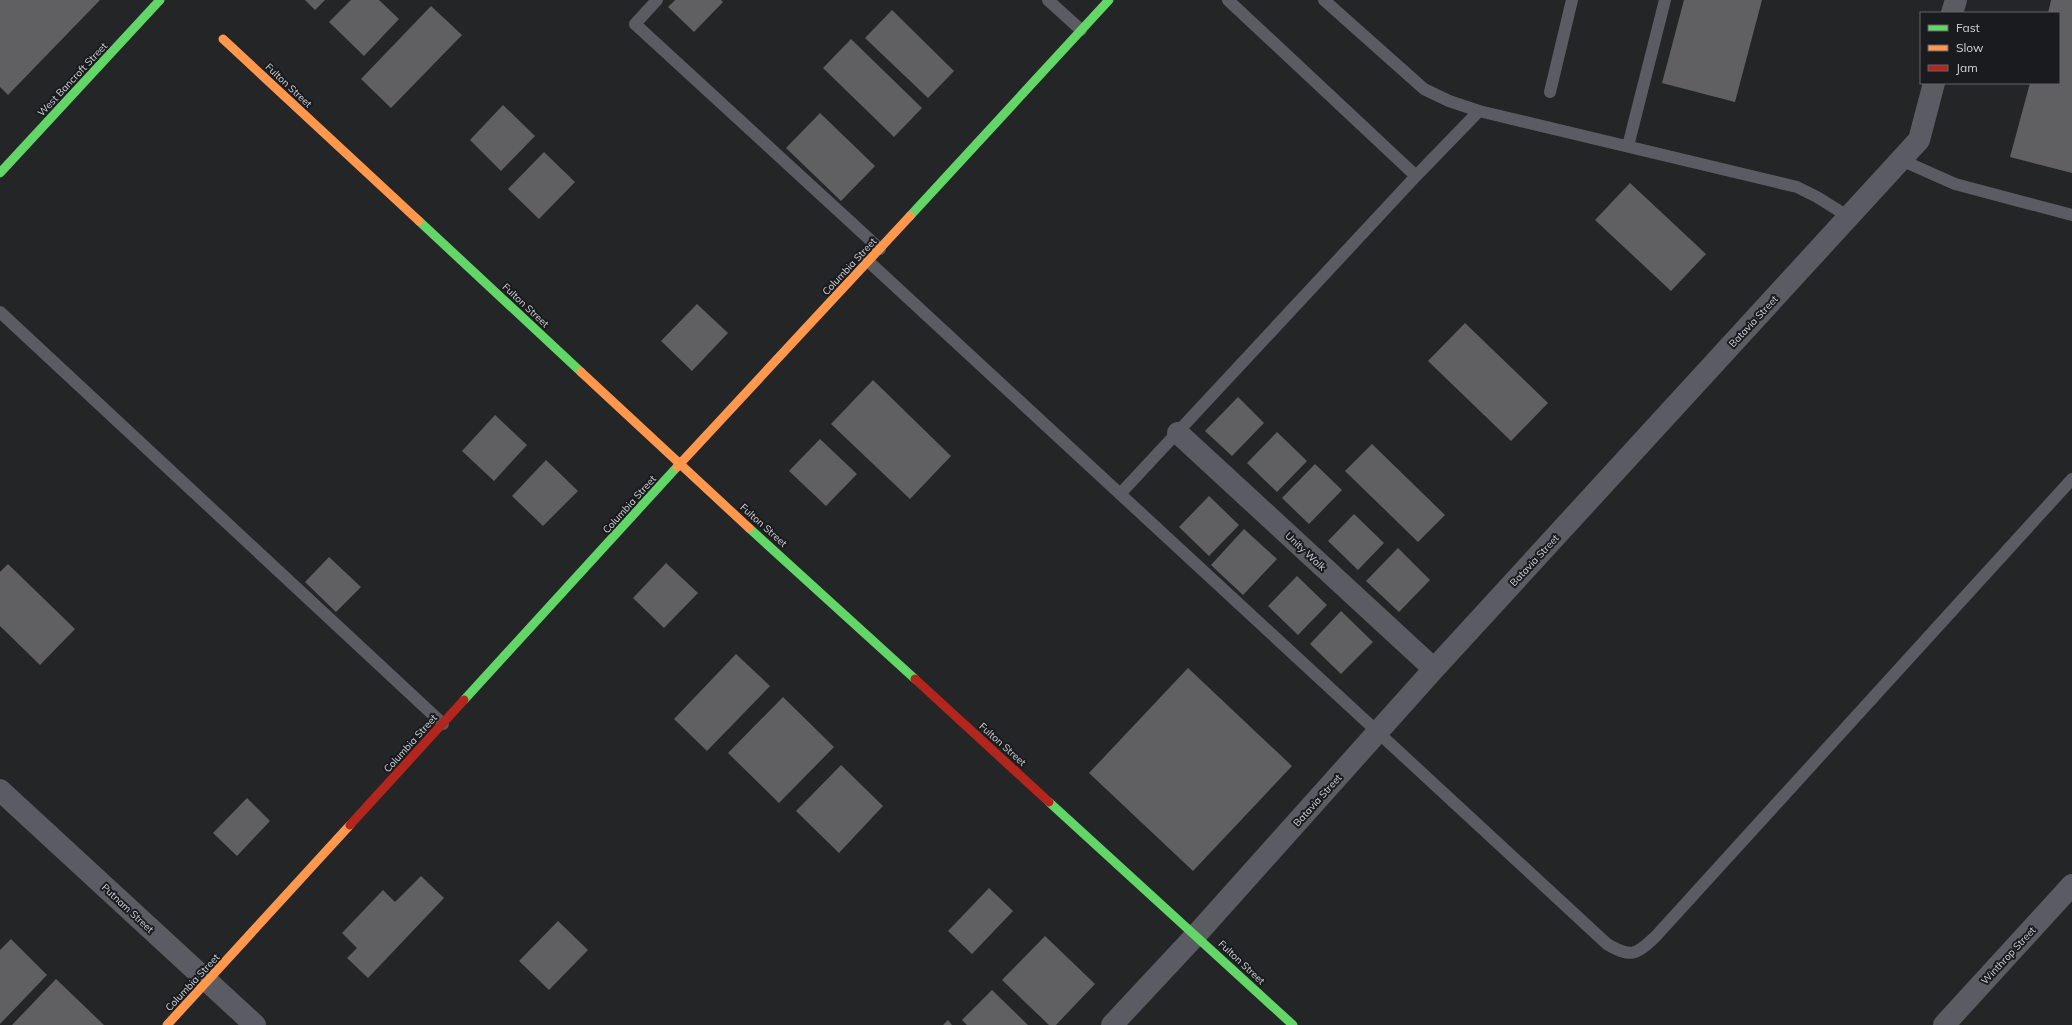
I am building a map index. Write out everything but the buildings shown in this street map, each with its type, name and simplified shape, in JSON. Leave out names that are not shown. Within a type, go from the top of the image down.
[{"type":"street","name":"West Bancroft Street","points":[[0,173],[160,0]]},
{"type":"street","name":"Columbia Street","points":[[167,1025],[680,464],[1109,0]]},
{"type":"street","points":[[1952,12],[1956,0]]},
{"type":"street","name":"Fulton Street","points":[[223,38],[680,464],[1293,1025]]},
{"type":"street","name":"Batavia Street","points":[[1112,1025],[1196,935],[1434,669],[1919,140],[1934,84]]},
{"type":"street","name":"Unity Walk","points":[[1178,433],[1434,669]]},
{"type":"street","name":"Putnam Street","points":[[0,790],[255,1025]]},
{"type":"street","name":"Winthrop Street","points":[[1944,1025],[2072,885]]},
{"type":"lane","points":[[657,0],[635,24],[880,249]]},
{"type":"lane","points":[[1048,0],[1081,30]]},
{"type":"lane","points":[[1228,0],[1416,176]]},
{"type":"lane","points":[[1324,0],[1424,89],[1449,101],[1479,112],[1628,146],[1797,188],[1817,197],[1849,217]]},
{"type":"lane","points":[[1550,92],[1572,0]]},
{"type":"lane","points":[[1628,146],[1665,0]]},
{"type":"lane","points":[[1120,494],[1416,176],[1479,112]]},
{"type":"lane","points":[[1901,160],[1955,184],[2072,215]]},
{"type":"lane","points":[[868,261],[1607,944],[1623,954],[1640,951],[1656,936],[2072,479]]},
{"type":"lane","points":[[0,312],[443,724]]},
{"type":"traffic: fast","points":[[0,173],[160,0]]},
{"type":"traffic: fast","points":[[910,216],[1109,0]]},
{"type":"traffic: fast","points":[[419,221],[581,372]]},
{"type":"traffic: fast","points":[[464,700],[677,467]]},
{"type":"traffic: fast","points":[[749,528],[915,679]]},
{"type":"traffic: fast","points":[[1049,802],[1293,1025]]},
{"type":"traffic: slow","points":[[223,39],[419,221]]},
{"type":"traffic: slow","points":[[677,467],[910,216]]},
{"type":"traffic: slow","points":[[581,372],[749,528]]},
{"type":"traffic: slow","points":[[167,1025],[350,825]]},
{"type":"traffic: jam","points":[[915,679],[1049,802]]},
{"type":"traffic: jam","points":[[350,825],[464,700]]}]
